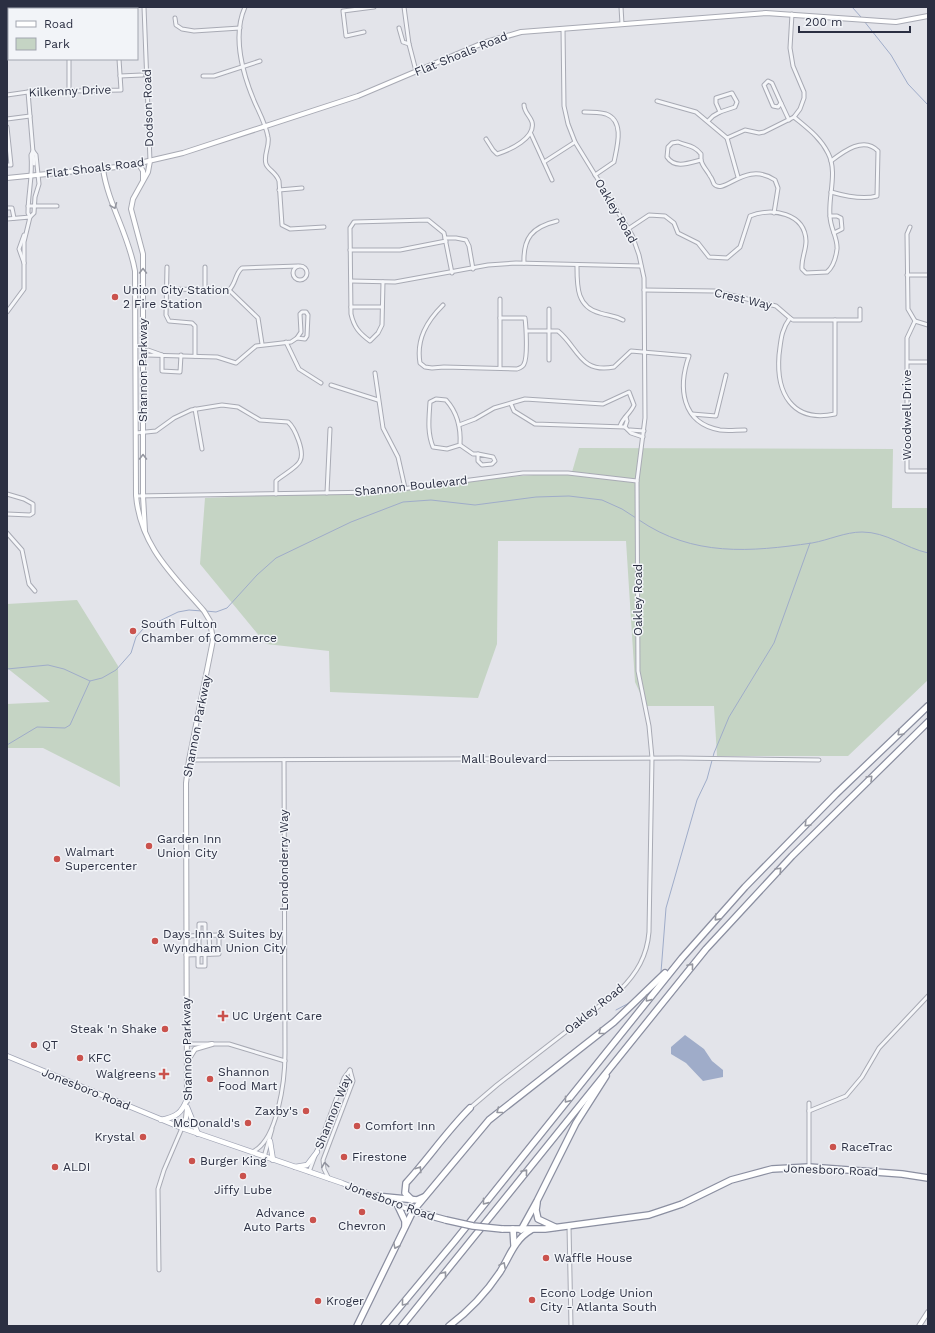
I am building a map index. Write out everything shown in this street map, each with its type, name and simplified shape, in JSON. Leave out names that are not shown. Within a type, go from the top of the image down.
[{"type":"highway","points":[[384,1326],[454,1242],[682,958],[745,887],[836,794],[928,706]]},
{"type":"highway","points":[[402,1326],[706,949],[792,856],[928,722]]},
{"type":"highway","points":[[357,1326],[413,1211],[488,1120],[614,1022],[682,958]]},
{"type":"highway","points":[[521,1230],[576,1123],[621,1053]]},
{"type":"highway","points":[[412,1200],[405,1194],[406,1183],[414,1176],[425,1158],[451,1126],[470,1108]]},
{"type":"highway","name":"Jonesboro Road","points":[[413,1211],[473,1226],[521,1230],[558,1228],[649,1215],[682,1204],[724,1183],[742,1176],[772,1169],[809,1167],[902,1174],[928,1178]]},
{"type":"highway","points":[[376,1196],[412,1200],[425,1197]]},
{"type":"highway","points":[[537,1201],[536,1210],[538,1218],[558,1228]]},
{"type":"highway","points":[[398,1206],[405,1221],[404,1229]]},
{"type":"highway","points":[[513,1229],[514,1246]]},
{"type":"highway","points":[[449,1326],[474,1304],[488,1288],[500,1271],[514,1246],[521,1237],[532,1229]]},
{"type":"main road","name":"Jonesboro Road","points":[[7,1056],[161,1120],[251,1153],[329,1179],[413,1211]]},
{"type":"main road","points":[[161,1120],[172,1118],[180,1113],[187,1099]]},
{"type":"main road","points":[[188,1106],[198,1134]]},
{"type":"main road","points":[[270,1141],[273,1160]]},
{"type":"main road","points":[[295,1167],[307,1164],[317,1152]]},
{"type":"street","points":[[7,7],[52,7]]},
{"type":"street","name":"Dodson Road","points":[[144,7],[150,161]]},
{"type":"street","points":[[245,7],[240,28],[239,48],[255,103],[269,138],[265,162],[267,167],[277,175],[281,222],[284,228],[290,230],[324,227]]},
{"type":"street","points":[[364,32],[346,36],[343,9],[374,7]]},
{"type":"street","points":[[404,7],[409,44],[416,71]]},
{"type":"street","points":[[621,7],[622,24]]},
{"type":"street","name":"Flat Shoals Road","points":[[7,178],[103,169],[138,164],[183,153],[358,96],[494,38],[521,32],[749,14],[792,14],[889,22],[917,19],[928,16]]},
{"type":"street","points":[[728,138],[746,130],[759,133],[764,132],[794,117],[800,109],[804,92],[793,66],[790,48],[792,14]]},
{"type":"street","points":[[175,18],[176,25],[189,31],[240,28]]},
{"type":"street","points":[[399,28],[403,42],[409,44]]},
{"type":"street","name":"Oakley Road","points":[[470,1108],[497,1084],[620,990],[631,979],[640,966],[646,949],[649,932],[652,758],[649,726],[638,671],[637,481],[645,418],[644,290],[641,266],[636,245],[628,229],[575,142],[568,124],[564,106],[563,29]]},
{"type":"street","points":[[69,60],[69,91]]},
{"type":"street","points":[[119,60],[120,76]]},
{"type":"street","points":[[203,76],[214,76],[260,62]]},
{"type":"street","name":"Kilkenny Drive","points":[[7,95],[28,92],[121,90],[120,76],[142,75]]},
{"type":"street","points":[[781,103],[778,107],[773,106],[764,85],[768,81],[772,83],[789,120]]},
{"type":"street","points":[[7,312],[24,289],[25,233],[30,217],[34,213],[39,175],[31,155],[33,152],[28,92]]},
{"type":"street","points":[[708,121],[720,112],[735,107],[737,102],[732,93],[716,98],[716,103],[720,112]]},
{"type":"street","points":[[657,101],[696,112],[728,138],[738,177]]},
{"type":"street","points":[[486,139],[497,154],[509,151],[531,134],[533,130],[532,123],[525,112],[524,105]]},
{"type":"street","points":[[584,112],[604,114],[613,117],[617,125],[618,139],[614,162],[595,175]]},
{"type":"street","points":[[7,119],[30,116]]},
{"type":"street","points":[[628,229],[649,215],[665,216],[674,223],[678,233],[698,243],[709,257],[727,258],[740,247],[750,216],[756,214],[774,213],[791,216],[802,227],[806,242],[802,269],[806,273],[823,273],[829,270],[837,249],[830,216],[833,166],[829,153],[817,136],[794,117]]},
{"type":"street","points":[[7,127],[11,165],[7,165]]},
{"type":"street","points":[[531,134],[552,180]]},
{"type":"street","points":[[544,162],[575,142]]},
{"type":"street","points":[[701,160],[680,165],[675,164],[670,162],[666,152],[672,143],[678,142],[693,147],[701,154],[701,160],[714,184],[725,187],[738,177],[749,174],[760,173],[775,180],[778,188],[774,213]]},
{"type":"street","points":[[831,161],[847,149],[863,144],[875,147],[878,151],[877,196],[871,198],[831,192]]},
{"type":"street","points":[[30,217],[28,214],[28,206],[36,155],[33,152]]},
{"type":"street","name":"Shannon Parkway","points":[[146,537],[143,496],[143,254],[131,209],[134,199],[148,172],[150,161]]},
{"type":"street","points":[[138,164],[143,171],[143,183]]},
{"type":"street","name":"Shannon Parkway","points":[[103,169],[106,187],[129,243],[135,270],[136,496],[139,516],[146,537],[160,559],[204,611],[213,631],[213,650],[189,760],[186,814],[188,1106],[186,1118],[182,1128]]},
{"type":"street","points":[[279,190],[302,188]]},
{"type":"street","points":[[28,206],[57,206]]},
{"type":"street","points":[[7,208],[12,208],[14,218]]},
{"type":"street","points":[[830,216],[837,216],[841,218],[842,229],[834,233]]},
{"type":"street","points":[[7,219],[30,217]]},
{"type":"street","points":[[383,282],[381,329],[370,341],[359,334],[354,325],[351,307],[350,228],[354,222],[428,220],[444,233],[452,273]]},
{"type":"street","points":[[524,263],[524,248],[526,240],[540,226],[557,221]]},
{"type":"street","points":[[910,227],[907,234],[908,309],[915,321],[928,325]]},
{"type":"street","points":[[350,250],[400,250],[446,240],[461,239],[468,243],[472,269]]},
{"type":"street","points":[[351,281],[395,282],[452,273],[488,265],[524,263],[641,266]]},
{"type":"street","points":[[577,265],[576,287],[583,303],[592,311],[614,314],[623,320]]},
{"type":"street","points":[[229,290],[235,284],[238,271],[242,268],[298,266],[307,270],[307,276],[303,279],[297,279],[294,275],[294,270],[298,266]]},
{"type":"street","points":[[167,267],[166,315],[168,319],[172,321],[192,322],[196,326],[195,356]]},
{"type":"street","points":[[205,267],[205,289]]},
{"type":"street","points":[[907,275],[928,275]]},
{"type":"street","points":[[166,289],[229,290],[258,318],[262,344]]},
{"type":"street","name":"Crest Way","points":[[644,290],[714,291],[776,306],[790,318]]},
{"type":"street","points":[[500,299],[500,368]]},
{"type":"street","points":[[443,305],[434,313],[424,328],[418,352],[420,363],[424,367],[517,369],[522,367],[525,363],[527,331],[525,318],[500,318]]},
{"type":"street","points":[[351,307],[382,307]]},
{"type":"street","points":[[835,320],[835,414],[818,415],[807,413],[792,406],[783,392],[779,365],[781,337],[784,327],[790,318],[793,320],[835,320],[860,320],[860,308]]},
{"type":"street","points":[[549,309],[549,360]]},
{"type":"street","points":[[162,355],[148,350],[145,352],[147,355],[217,357],[236,363],[241,360],[251,348],[262,344],[286,342],[297,338],[305,339],[307,336],[308,315],[306,312],[300,314],[300,332],[297,338]]},
{"type":"street","name":"Woodwell Drive","points":[[915,321],[907,338],[907,470],[928,471]]},
{"type":"street","points":[[527,331],[558,331],[578,357],[597,368],[614,367],[631,351],[689,356],[684,372],[683,388],[686,405],[692,414],[700,422],[710,427],[731,431],[745,430]]},
{"type":"street","points":[[286,342],[299,369],[321,383]]},
{"type":"street","points":[[162,355],[162,371],[180,372],[180,355]]},
{"type":"street","name":"Woodwell Drive","points":[[908,362],[928,362]]},
{"type":"street","points":[[375,373],[383,428],[398,457],[405,488]]},
{"type":"street","points":[[692,414],[716,416],[726,375]]},
{"type":"street","points":[[331,386],[378,400]]},
{"type":"street","points":[[459,425],[475,419],[494,408],[524,399],[603,404],[629,392],[634,405],[623,419],[620,426]]},
{"type":"street","points":[[436,398],[446,400],[459,425],[460,445],[447,449],[433,447],[429,436],[430,402],[436,398]]},
{"type":"street","points":[[511,404],[514,411],[535,424],[620,426],[625,427],[630,430],[631,433],[642,437]]},
{"type":"street","points":[[136,433],[156,431],[174,418],[195,409],[231,405],[238,407],[260,420],[282,420],[293,426],[296,431],[301,459],[298,465],[276,481],[276,494]]},
{"type":"street","points":[[195,409],[200,425],[202,449]]},
{"type":"street","points":[[625,427],[627,421],[626,417]]},
{"type":"street","points":[[327,493],[330,429]]},
{"type":"street","points":[[630,430],[644,431]]},
{"type":"street","points":[[460,445],[473,454],[478,454],[489,455],[493,456],[495,461],[492,464],[482,465],[478,461],[478,454]]},
{"type":"street","name":"Shannon Boulevard","points":[[136,496],[379,492],[523,473],[568,473],[637,481]]},
{"type":"street","points":[[7,494],[24,498],[33,504],[33,508],[30,515],[7,514]]},
{"type":"street","points":[[7,533],[22,550],[29,584],[35,591]]},
{"type":"street","name":"Mall Boulevard","points":[[189,760],[652,758],[819,760]]},
{"type":"street","name":"Londonderry Way","points":[[251,1153],[261,1148],[272,1127],[281,1100],[285,1061],[284,760]]},
{"type":"street","points":[[205,954],[205,966],[198,966],[199,924],[205,924],[210,954]]},
{"type":"street","points":[[186,936],[219,935],[219,954],[186,955]]},
{"type":"street","points":[[809,1111],[846,1096],[862,1077],[879,1048],[928,996]]},
{"type":"street","points":[[187,1044],[229,1044],[285,1061]]},
{"type":"street","points":[[187,1062],[195,1049],[212,1044]]},
{"type":"street","name":"Shannon Way","points":[[309,1172],[344,1078],[350,1070],[352,1081],[323,1160],[324,1169],[329,1179]]},
{"type":"street","points":[[809,1103],[809,1167]]},
{"type":"street","name":"Londonderry Way","points":[[264,1157],[270,1141],[272,1127]]},
{"type":"street","points":[[159,1270],[158,1189],[164,1170],[182,1128]]},
{"type":"street","points":[[569,1226],[571,1326]]},
{"type":"street","points":[[919,1326],[928,1314]]},
{"type":"green space","points":[[579,448],[893,449],[892,508],[928,508],[928,680],[848,756],[717,756],[714,706],[646,706],[635,682],[626,541],[498,541],[497,644],[478,698],[330,692],[329,651],[266,644],[200,564],[205,498],[409,490],[494,478],[572,472]]},
{"type":"green space","points":[[77,600],[118,666],[120,787],[43,748],[7,748],[7,704],[50,702],[7,668],[7,604]]},
{"type":"water","points":[[685,1035],[704,1049],[712,1061],[723,1070],[723,1077],[703,1081],[686,1063],[671,1054],[671,1047]]},
{"type":"waterway","points":[[852,7],[861,17]]},
{"type":"waterway","points":[[864,21],[891,55],[908,84],[928,105]]},
{"type":"waterway","points":[[206,611],[216,612],[227,608],[257,575],[276,558],[351,522],[403,502],[431,500],[475,505],[536,497],[569,496],[602,500],[622,509],[636,518]]},
{"type":"waterway","points":[[639,520],[659,532],[680,540],[701,546],[722,549],[789,546],[812,543],[849,533],[862,532],[888,537],[912,548],[928,553]]},
{"type":"waterway","points":[[661,972],[666,908],[697,800],[707,779],[714,753],[729,717],[774,643],[810,543]]},
{"type":"waterway","points":[[7,669],[48,665],[64,669],[90,681],[102,678],[116,670],[131,653],[136,637],[143,629],[178,612],[189,610],[202,611]]},
{"type":"waterway","points":[[7,745],[37,727],[65,728],[70,725],[90,681]]},
{"type":"waterway","points":[[616,1010],[631,1002]]},
{"type":"place","name":"Union City Station 2 Fire Station","points":[[115,297]]},
{"type":"place","name":"South Fulton Chamber of Commerce","points":[[133,631]]},
{"type":"place","name":"Garden Inn Union City","points":[[149,846]]},
{"type":"place","name":"Walmart Supercenter","points":[[57,859]]},
{"type":"place","name":"Days Inn & Suites by Wyndham Union City","points":[[155,941]]},
{"type":"place","name":"UC Urgent Care","points":[[223,1016]]},
{"type":"place","name":"Steak 'n Shake","points":[[165,1029]]},
{"type":"place","name":"QT","points":[[34,1045]]},
{"type":"place","name":"KFC","points":[[80,1058]]},
{"type":"place","name":"Walgreens","points":[[164,1074]]},
{"type":"place","name":"Shannon Food Mart","points":[[210,1079]]},
{"type":"place","name":"Zaxby's","points":[[306,1111]]},
{"type":"place","name":"McDonald's","points":[[248,1123]]},
{"type":"place","name":"Comfort Inn","points":[[357,1126]]},
{"type":"place","name":"Krystal","points":[[143,1137]]},
{"type":"place","name":"RaceTrac","points":[[833,1147]]},
{"type":"place","name":"Firestone","points":[[344,1157]]},
{"type":"place","name":"Burger King","points":[[192,1161]]},
{"type":"place","name":"ALDI","points":[[55,1167]]},
{"type":"place","name":"Jiffy Lube","points":[[243,1176]]},
{"type":"place","name":"Chevron","points":[[362,1212]]},
{"type":"place","name":"Advance Auto Parts","points":[[313,1220]]},
{"type":"place","name":"Waffle House","points":[[546,1258]]},
{"type":"place","name":"Econo Lodge Union City - Atlanta South","points":[[532,1300]]},
{"type":"place","name":"Kroger","points":[[318,1301]]}]
